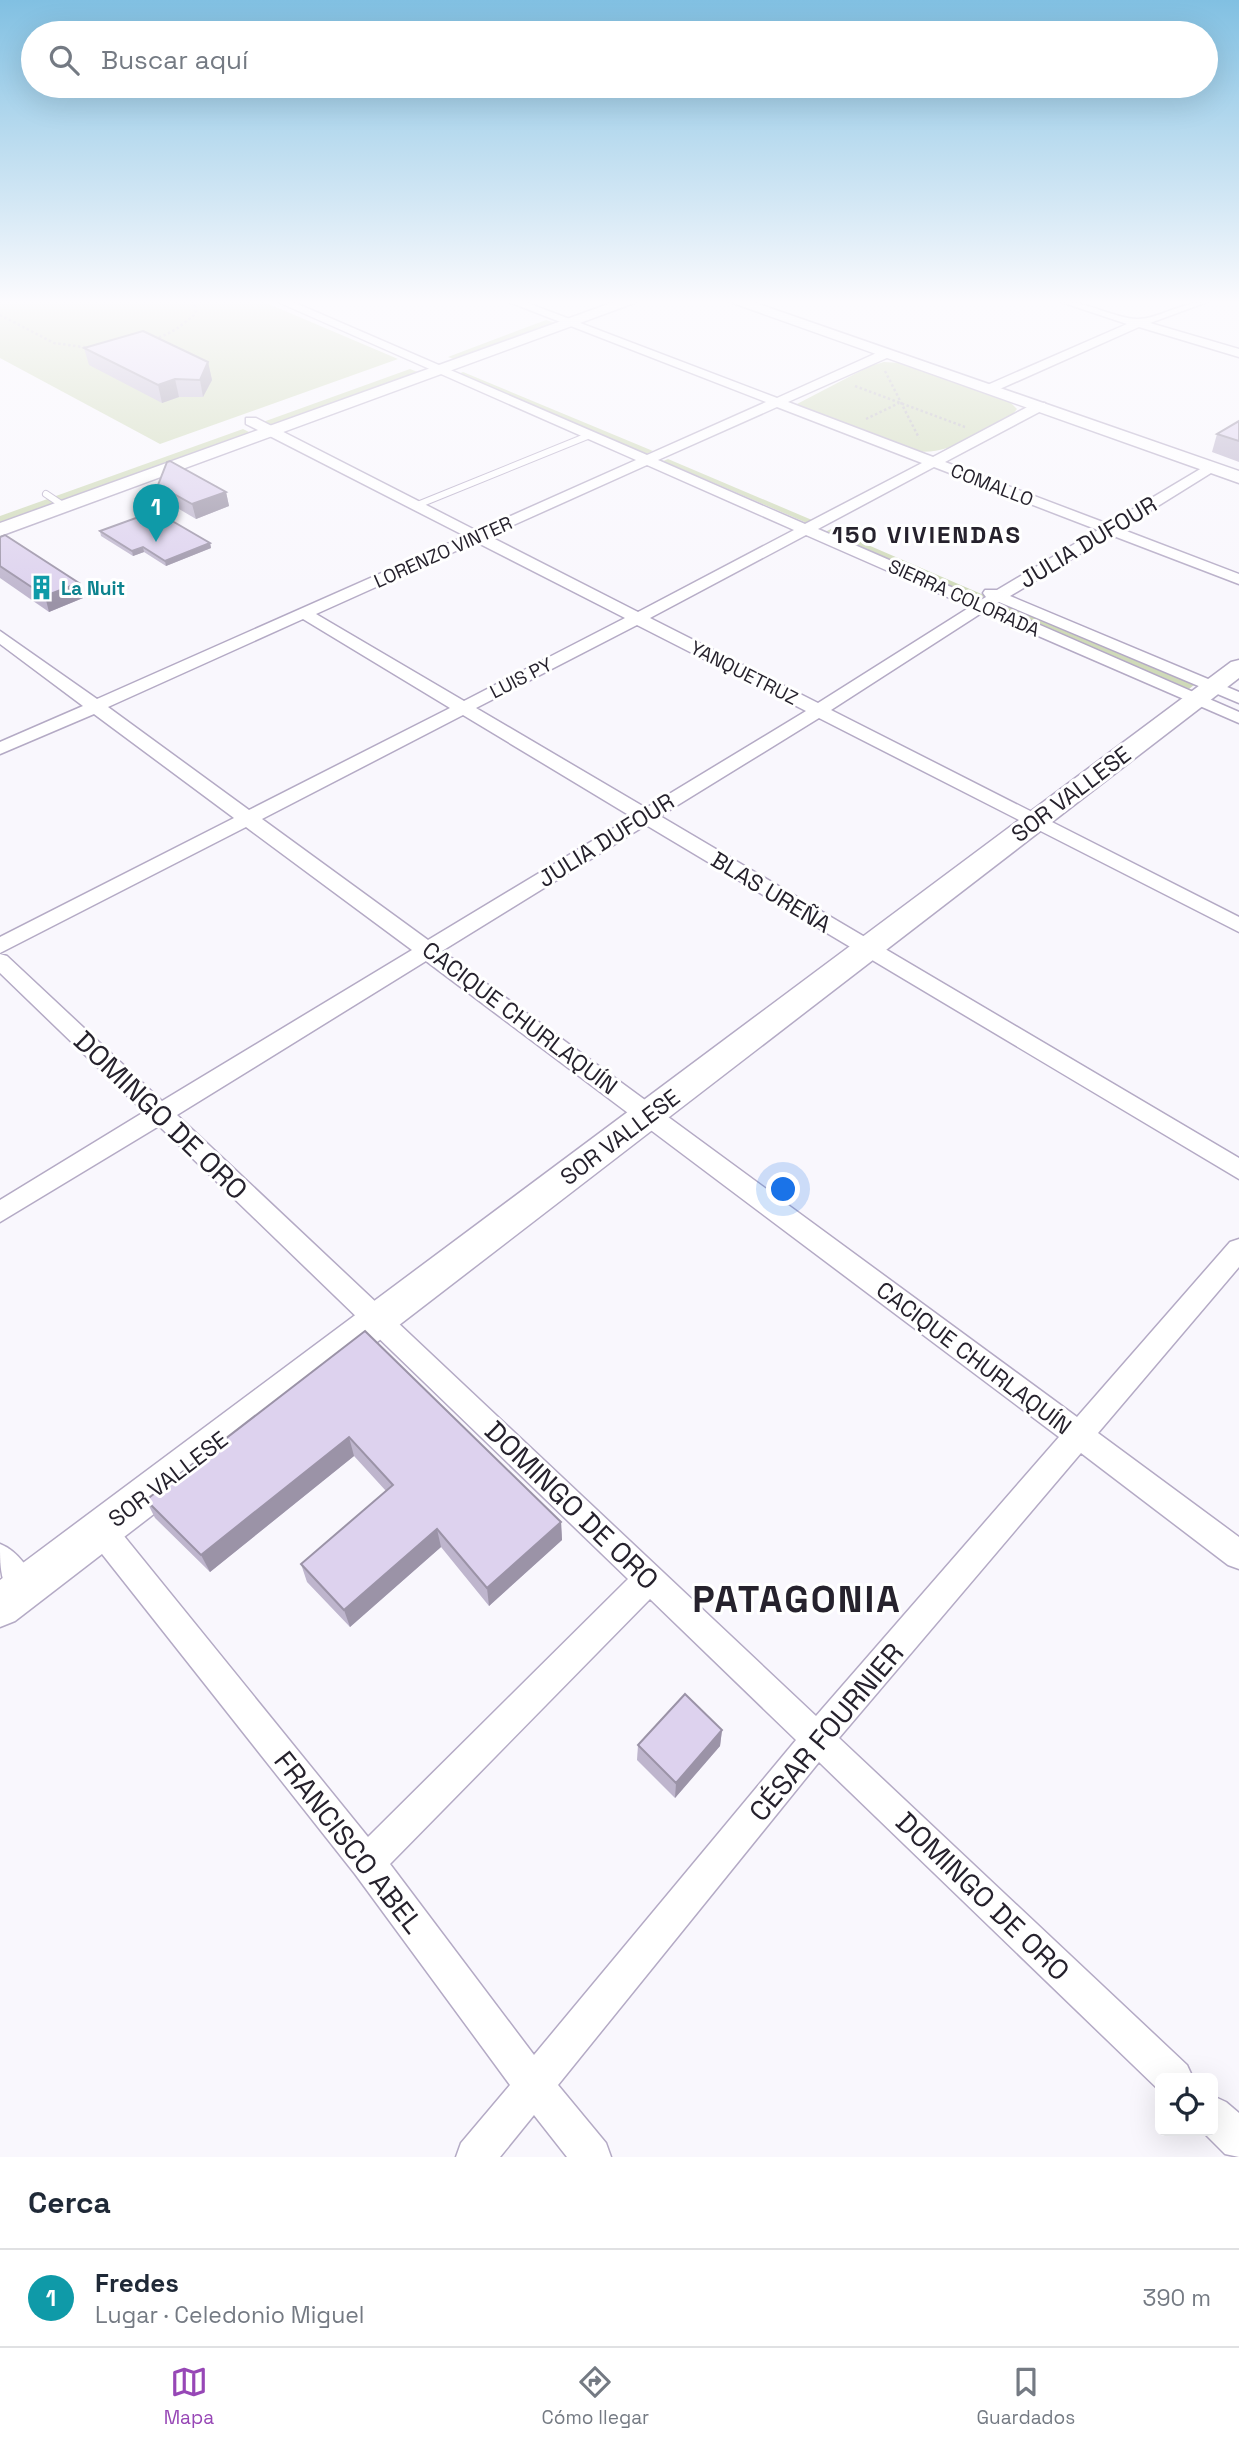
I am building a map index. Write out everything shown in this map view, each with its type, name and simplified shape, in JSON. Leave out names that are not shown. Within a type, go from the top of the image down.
[{"type":"street","points":[[23,502],[310,403]]},
{"type":"street","points":[[0,530],[338,403]]},
{"type":"street","name":"SIERRA COLORADA","points":[[521,403],[805,529],[990,601],[1204,693],[1239,718]]},
{"type":"street","name":"SIERRA COLORADA","points":[[536,403],[822,521],[990,601]]},
{"type":"street","name":"COMALLO","points":[[774,403],[1239,579]]},
{"type":"street","name":"LORENZO VINTER","points":[[0,749],[780,403]]},
{"type":"street","points":[[1028,403],[1239,477]]},
{"type":"street","name":"LUIS PY","points":[[0,946],[636,619],[1040,407]]},
{"type":"street","name":"YANQUETRUZ","points":[[251,421],[1239,925]]},
{"type":"street","name":"JULIA DUFOUR","points":[[0,1212],[645,817],[990,601],[1212,468]]},
{"type":"street","name":"BLAS UREÑA","points":[[304,613],[1239,1170]]},
{"type":"street","name":"CACIQUE CHURLAQUÍN","points":[[0,636],[99,706],[428,950],[1239,1555]]},
{"type":"street","name":"SOR VALLESE","points":[[12,1597],[1239,667]]},
{"type":"street","name":"SIERRA COLORADA","points":[[1204,693],[1239,698]]},
{"type":"street","name":"DOMINGO DE ORO","points":[[0,961],[1169,2073]]},
{"type":"street","name":"CÉSAR FOURNIER","points":[[475,2157],[818,1738],[1239,1249]]},
{"type":"street","name":"FRANCISCO ABEL","points":[[101,1530],[368,1862],[535,2087],[592,2157]]},
{"type":"street","points":[[0,1558],[12,1597]]},
{"type":"street","points":[[368,1862],[649,1579]]},
{"type":"street","points":[[1218,2120],[1239,2140]]},
{"type":"lane","points":[[415,506],[590,435]]},
{"type":"lane","points":[[46,494],[64,506]]},
{"type":"path","points":[[900,403],[933,463]]},
{"type":"path","points":[[844,429],[900,403],[985,435]]},
{"type":"green space","points":[[83,403],[276,403],[160,444]]},
{"type":"green space","points":[[317,403],[339,403],[272,427],[263,422]]},
{"type":"green space","points":[[523,403],[537,403],[653,451],[646,454]]},
{"type":"green space","points":[[1011,403],[1017,409],[1012,415],[965,441],[928,452],[915,451],[803,409],[797,404]]},
{"type":"green space","points":[[243,429],[253,434],[0,526],[0,516]]},
{"type":"green space","points":[[668,459],[812,520],[807,523],[663,461]]},
{"type":"green space","points":[[831,529],[986,596],[980,600],[825,532]]},
{"type":"green space","points":[[1009,605],[1194,685],[1189,689],[1004,609]]},
{"type":"building","points":[[1239,421],[1239,441],[1217,434]]},
{"type":"building","points":[[170,461],[226,492],[192,504],[158,485],[167,462]]},
{"type":"building","points":[[155,511],[210,543],[165,561],[143,547],[132,551],[100,531]]},
{"type":"building","points":[[5,535],[79,583],[45,596],[0,566],[0,537]]},
{"type":"building","points":[[365,1331],[561,1522],[487,1588],[437,1529],[344,1610],[301,1564],[393,1485],[349,1437],[201,1555],[146,1500]]},
{"type":"building","points":[[685,1694],[722,1730],[676,1783],[638,1745]]},
{"type":"place","name":"Fredes","points":[[156,542]]},
{"type":"place","name":"La Nuit","points":[[41,588]]},
{"type":"district","name":"150 VIVIENDAS","points":[[927,534]]},
{"type":"district","name":"PATAGONIA","points":[[797,1599]]}]
